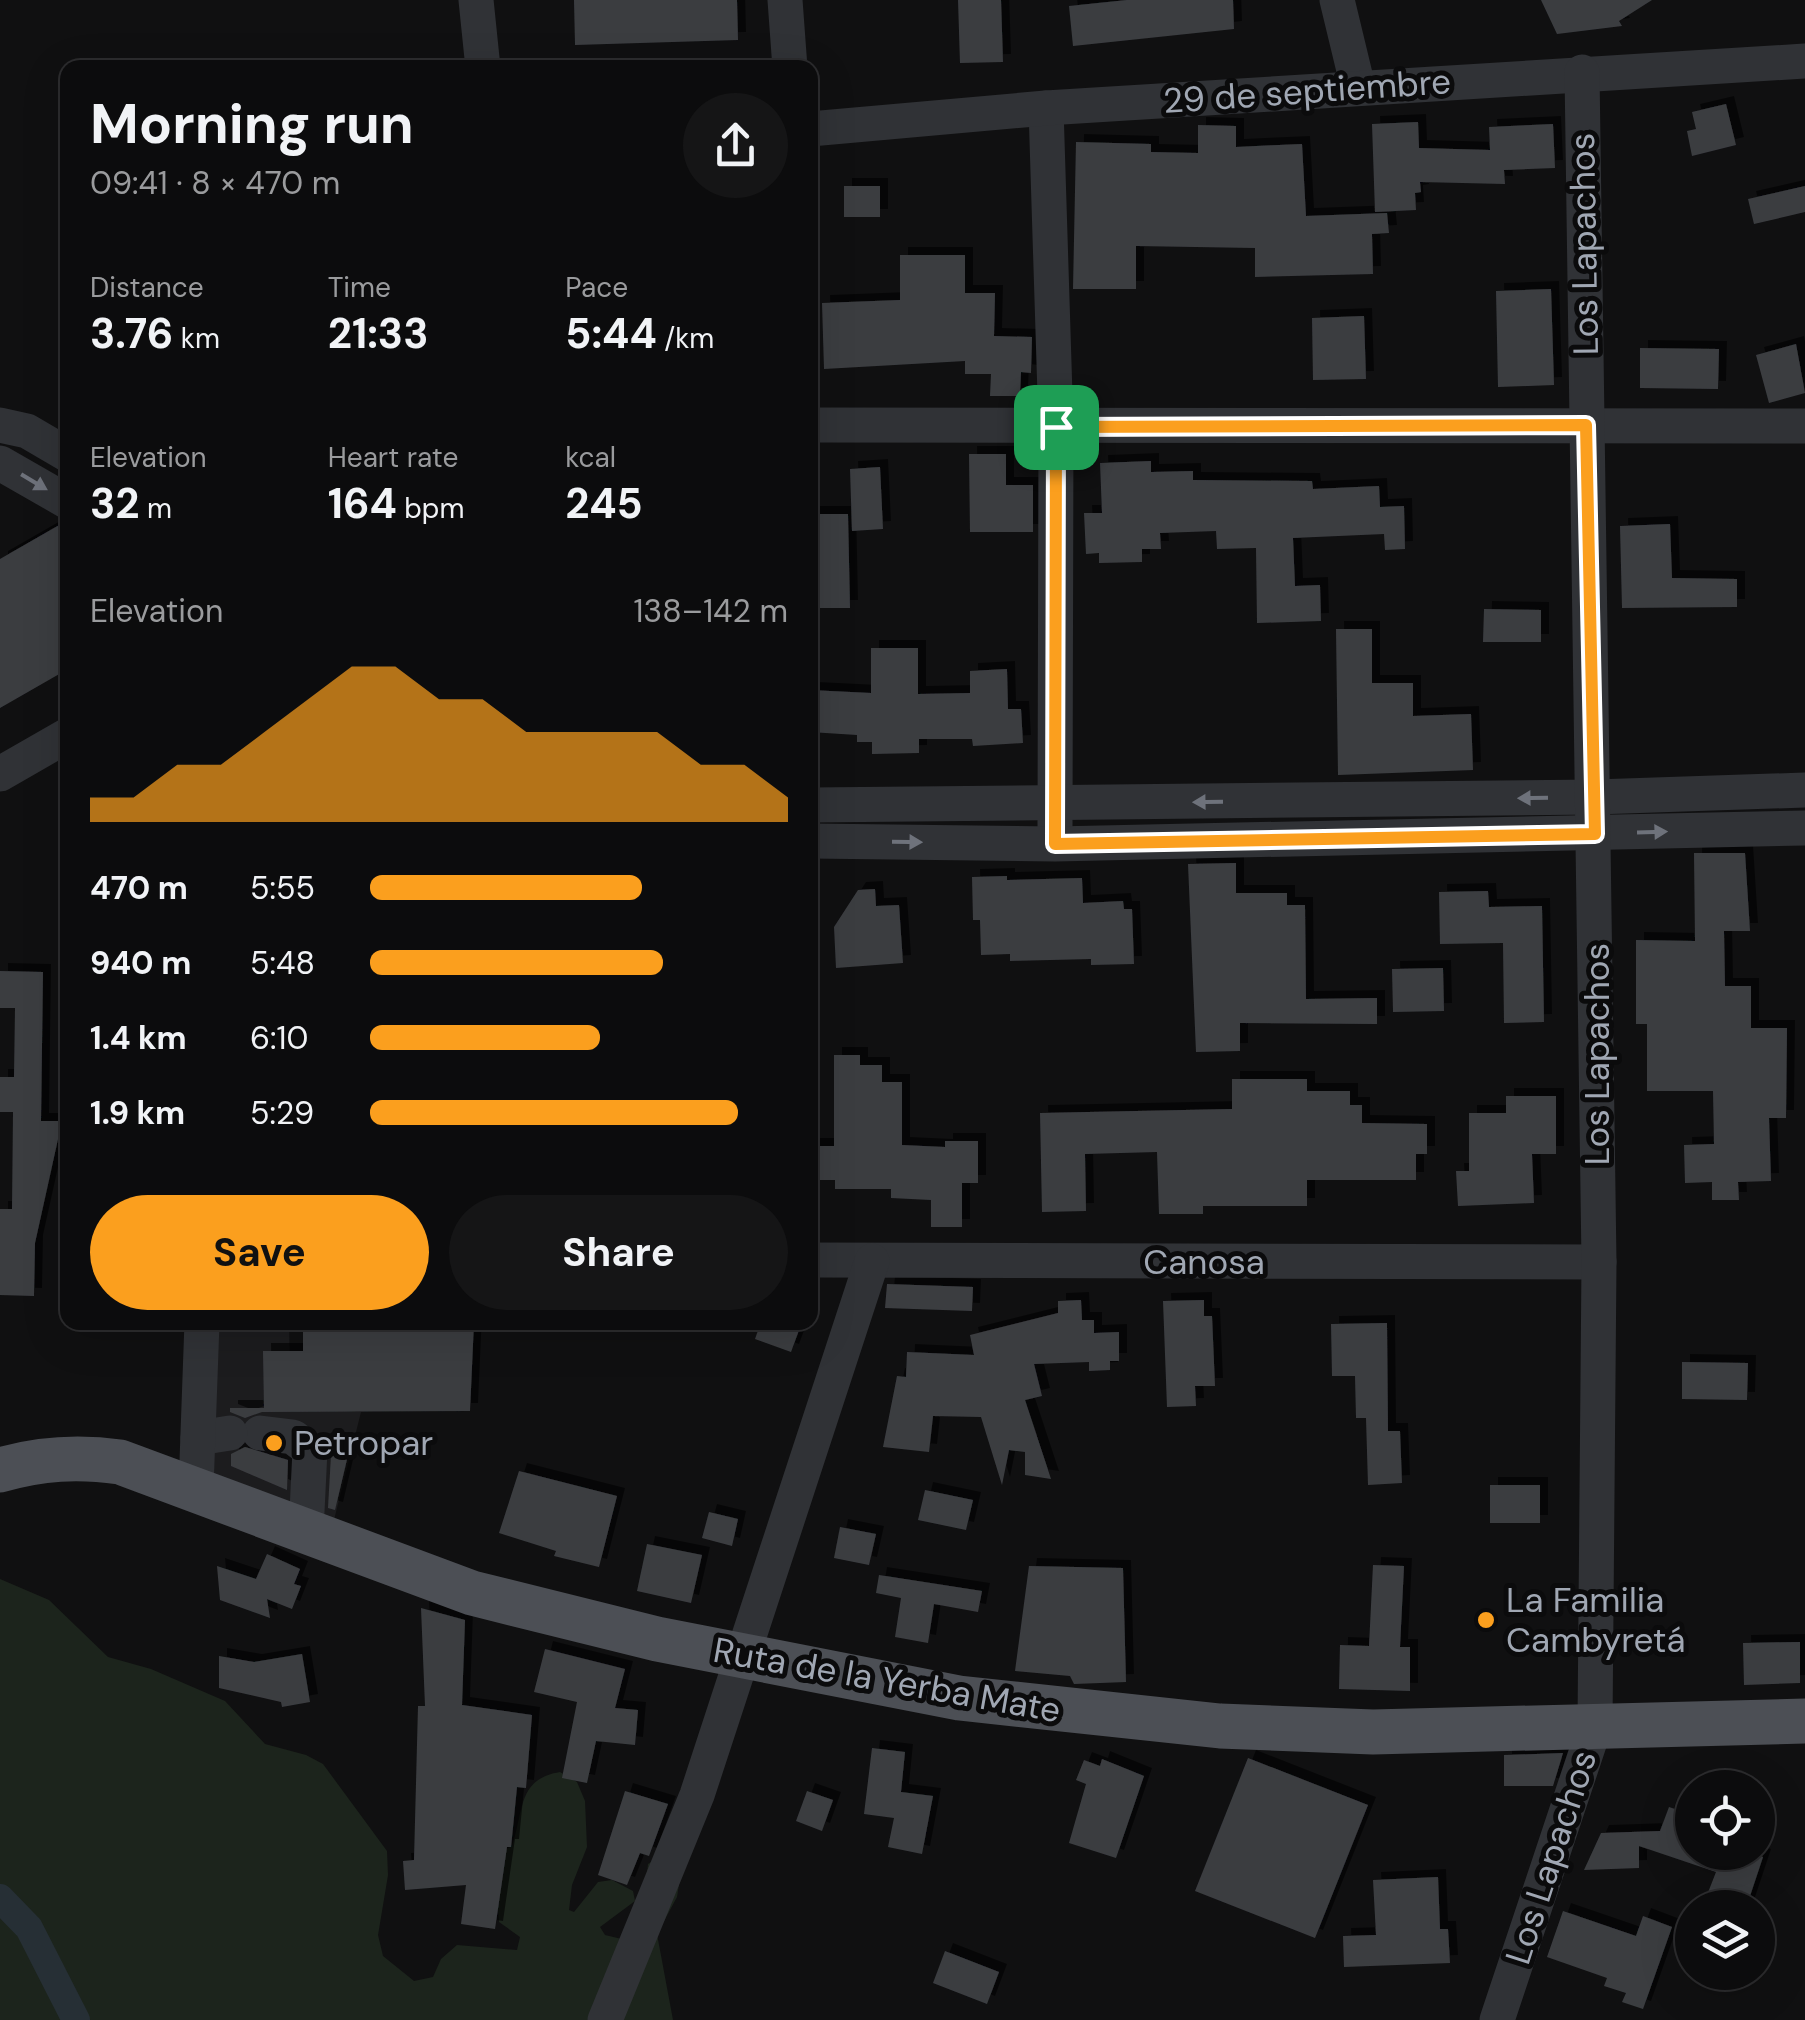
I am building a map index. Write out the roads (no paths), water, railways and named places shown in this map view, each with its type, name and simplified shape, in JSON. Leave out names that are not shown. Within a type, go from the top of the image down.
[{"type":"main road","name":"Ruta de la Yerba Mate","points":[[0,1470],[44,1460],[84,1457],[120,1462],[472,1593],[743,1656],[992,1703],[1220,1726],[1373,1732],[1805,1721]]},
{"type":"street","points":[[476,0],[482,60]]},
{"type":"street","points":[[785,0],[789,60]]},
{"type":"street","points":[[1337,0],[1358,87]]},
{"type":"street","name":"29 de septiembre","points":[[818,129],[1046,108],[1805,61]]},
{"type":"street","name":"Los Lapachos","points":[[1497,2020],[1595,1726],[1599,1262],[1582,72]]},
{"type":"street","points":[[1046,108],[1056,427],[1055,844]]},
{"type":"street","points":[[0,425],[27,431],[60,450]]},
{"type":"street","points":[[818,425],[1805,426]]},
{"type":"street","points":[[0,463],[60,497]]},
{"type":"street","points":[[0,774],[60,740]]},
{"type":"street","points":[[818,805],[1595,797],[1805,790]]},
{"type":"street","points":[[818,840],[1055,844],[1805,828]]},
{"type":"street","name":"Canosa","points":[[818,1260],[1599,1262]]},
{"type":"street","points":[[604,2020],[697,1795],[872,1261]]},
{"type":"street","points":[[196,1489],[230,1435],[204,1330]]},
{"type":"street","points":[[230,1435],[293,1437],[310,1450],[306,1532]]},
{"type":"waterway","points":[[0,1898],[29,1928],[76,2020]]},
{"type":"place","name":"Petropar","points":[[274,1443]]},
{"type":"place","name":"La Familia Cambyretá","points":[[1486,1620]]}]
